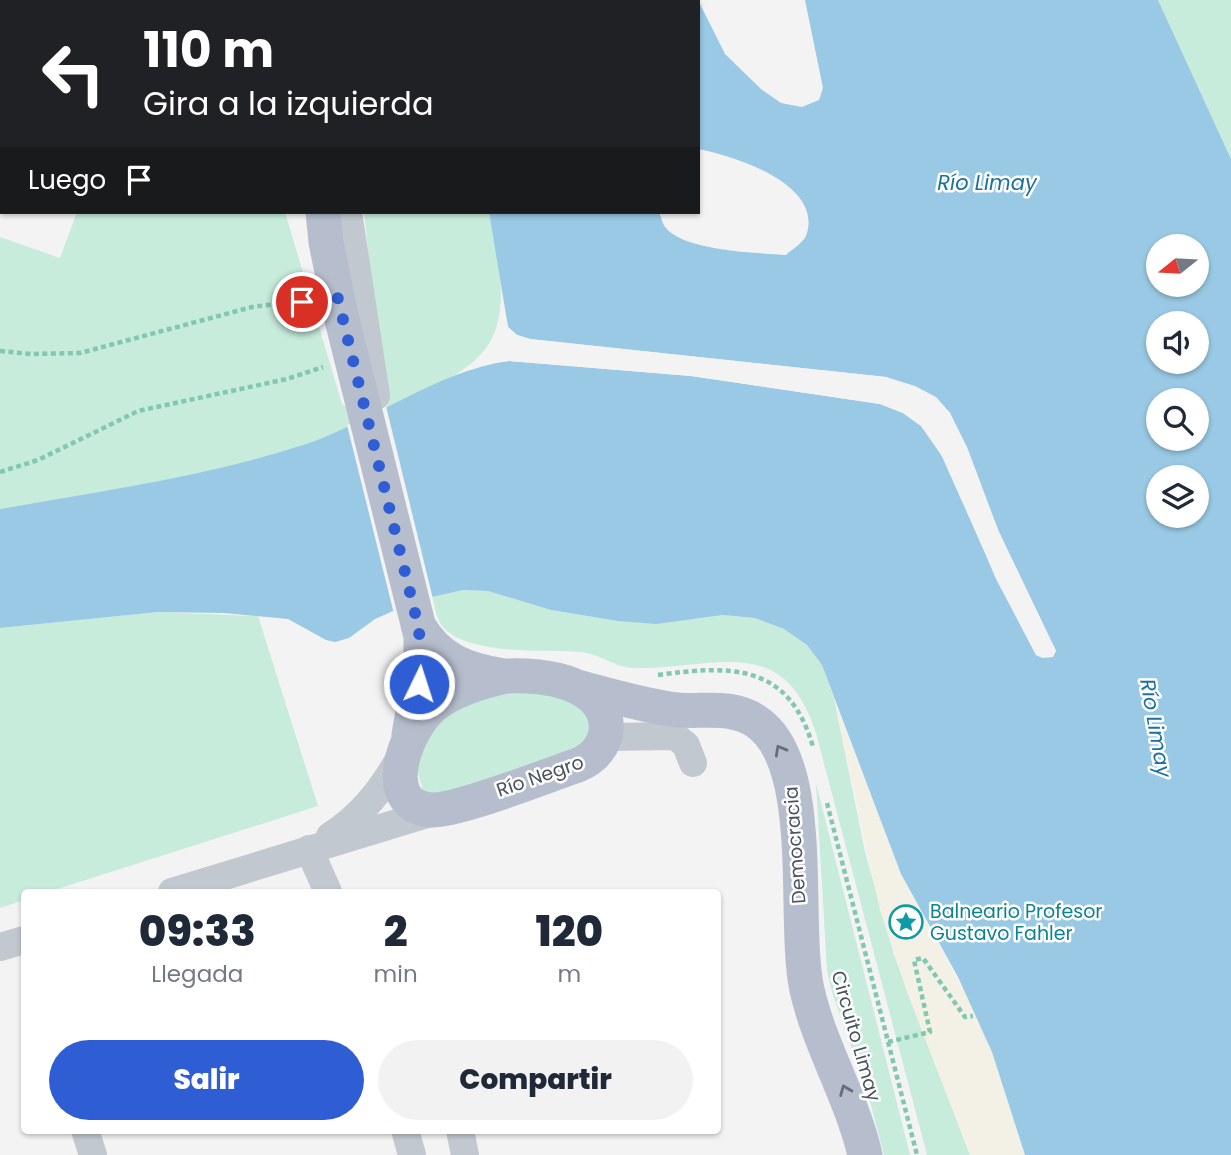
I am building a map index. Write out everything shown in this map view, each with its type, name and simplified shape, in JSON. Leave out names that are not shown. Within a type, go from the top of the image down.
[{"type":"main road","points":[[320,222],[336,291],[369,398],[418,625],[421,664],[401,779],[405,793],[423,808],[446,808]]},
{"type":"main road","points":[[418,625],[445,658],[473,670],[506,676]]},
{"type":"main road","name":"Río Negro","points":[[405,745],[431,708],[468,686],[506,676],[540,677],[577,687]]},
{"type":"main road","points":[[577,687],[596,702],[606,725],[606,737]]},
{"type":"main road","name":"Democracia","points":[[577,687],[672,709],[737,712],[761,724],[779,748],[795,795],[801,937],[808,992],[852,1106],[865,1155]]},
{"type":"main road","name":"Río Negro","points":[[446,808],[589,761],[603,746],[606,737]]},
{"type":"street","points":[[348,214],[369,398]]},
{"type":"street","points":[[606,737],[675,736],[686,745],[693,763]]},
{"type":"street","name":"Río Negro","points":[[309,849],[365,809],[390,775],[405,745]]},
{"type":"street","name":"Río Negro","points":[[182,889],[446,808]]},
{"type":"street","points":[[309,849],[327,889]]},
{"type":"street","points":[[0,947],[21,941]]},
{"type":"street","points":[[86,1134],[93,1155]]},
{"type":"street","points":[[406,1134],[412,1155]]},
{"type":"street","points":[[461,1134],[465,1155]]},
{"type":"path","points":[[0,351],[31,354],[80,353],[252,307],[302,302],[336,291]]},
{"type":"path","points":[[0,472],[38,460],[138,411],[286,379],[331,365]]},
{"type":"path","points":[[888,1042],[930,1032],[914,960],[923,958],[965,1017],[973,1016]]},
{"type":"green space","points":[[1158,0],[1231,0],[1231,159]]},
{"type":"green space","points":[[76,214],[286,214],[342,404],[366,419],[306,444],[232,466],[155,483],[0,509],[0,237],[60,258]]},
{"type":"green space","points":[[364,214],[489,214],[500,278],[497,327],[490,342],[475,360],[434,386],[368,418],[383,394]]},
{"type":"green space","points":[[463,590],[488,591],[551,610],[618,621],[694,619],[723,615],[755,618],[784,629],[807,645],[822,665],[834,698],[865,852],[894,955],[970,1155],[927,1155],[816,733],[802,701],[785,680],[766,668],[744,663],[719,662],[635,668],[580,652],[507,649],[469,642],[454,636],[442,626],[432,596]]},
{"type":"green space","points":[[158,612],[258,616],[318,806],[57,889],[21,889],[21,901],[0,908],[0,628]]},
{"type":"green space","points":[[533,689],[586,707],[594,742],[446,797],[423,791],[416,766],[436,724],[482,696]]},
{"type":"green space","points":[[816,783],[910,1155],[884,1155],[869,1098],[832,992],[827,971]]},
{"type":"sand","name":"Balneario Profesor Gustavo Fahler","points":[[834,698],[901,874],[976,1014],[992,1052],[1025,1155],[970,1155],[907,992],[880,910]]},
{"type":"water","name":"Río Limay","points":[[805,0],[1158,0],[1231,159],[1231,1155],[1025,1155],[992,1052],[958,977],[901,874],[822,665],[807,645],[784,629],[755,618],[723,615],[656,624],[618,621],[551,610],[488,591],[463,590],[418,600],[375,619],[349,638],[335,642],[326,640],[288,619],[224,613],[158,612],[0,628],[0,509],[153,482],[266,456],[329,435],[456,375],[509,361],[691,376],[880,404],[903,413],[935,441],[981,544],[1036,655],[1043,658],[1056,651],[999,532],[950,413],[935,397],[886,377],[530,339],[517,335],[508,327],[489,214],[660,214],[665,227],[674,235],[688,241],[722,249],[786,255],[806,236],[808,218],[802,201],[790,187],[773,176],[733,158],[700,150],[700,4],[725,54],[761,89],[781,103],[802,107],[819,100],[823,88]]},
{"type":"pier","points":[[502,297],[508,327],[517,335],[530,339],[886,377],[915,386],[936,397],[950,413],[967,447],[999,532],[1056,651],[1053,657],[1043,658],[1036,655],[996,579],[946,462],[921,426],[903,413],[880,404],[691,376],[509,361],[482,364],[458,374],[481,361],[509,357],[692,372],[880,401],[905,410],[924,423],[938,439],[999,577],[1039,652],[1051,654],[1052,651],[996,533],[964,449],[947,415],[933,400],[885,381],[529,343],[515,338],[505,329],[500,309]]},
{"type":"pier","points":[[386,406],[433,599],[394,614],[347,425]]},
{"type":"place","name":"Balneario Profesor Gustavo Fahler","points":[[906,922]]},
{"type":"route","points":[[302,302],[336,291],[421,636],[419,684]]}]
